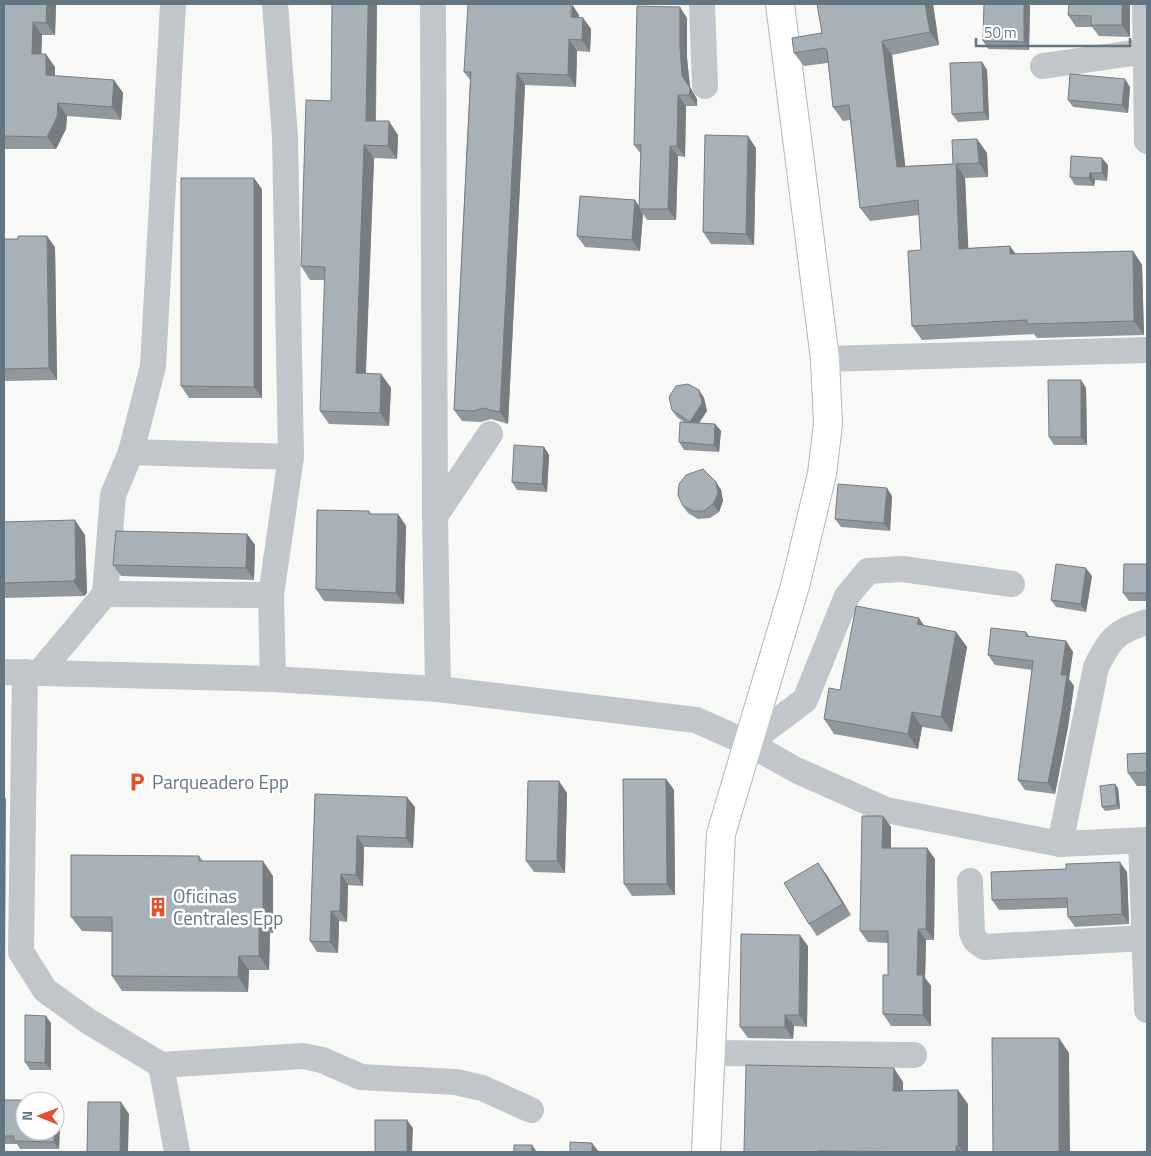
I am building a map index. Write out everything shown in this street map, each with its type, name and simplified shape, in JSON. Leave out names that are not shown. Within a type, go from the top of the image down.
[{"type":"highway","points":[[706,1152],[709,1053],[721,834],[795,586],[822,474],[828,424],[825,359],[780,4]]},
{"type":"street","points":[[173,4],[153,366],[131,452],[113,495],[105,594],[22,673],[21,952],[45,990],[88,1020],[161,1065],[303,1056],[322,1060],[361,1077],[456,1082],[482,1088],[531,1110]]},
{"type":"street","points":[[273,678],[271,595],[290,457],[284,137],[275,4]]},
{"type":"street","points":[[433,4],[435,516],[438,689]]},
{"type":"street","points":[[702,4],[705,86]]},
{"type":"street","points":[[1144,4],[1147,140]]},
{"type":"street","points":[[1043,66],[1146,52]]},
{"type":"street","points":[[825,359],[1147,350]]},
{"type":"street","points":[[435,516],[490,434]]},
{"type":"street","points":[[131,452],[290,457]]},
{"type":"street","points":[[748,743],[805,700],[847,596],[868,571],[902,569],[1012,584]]},
{"type":"street","points":[[105,594],[271,595]]},
{"type":"street","points":[[1060,844],[1096,668],[1109,642],[1131,626],[1147,622]]},
{"type":"street","points":[[22,673],[273,678],[438,689],[696,720],[748,743],[796,770],[886,810],[1060,844],[1144,841],[1144,938],[1147,1010]]},
{"type":"street","points":[[970,881],[972,933],[975,940],[984,947],[1144,938]]},
{"type":"street","points":[[709,1053],[914,1055]]},
{"type":"street","points":[[161,1065],[176,1152]]},
{"type":"building","points":[[4,4],[47,4],[46,23],[33,22],[32,54],[46,54],[46,75],[114,80],[112,107],[58,103],[57,117],[47,137],[4,136]]},
{"type":"building","points":[[332,4],[368,4],[366,121],[389,121],[388,146],[364,145],[356,373],[381,374],[380,413],[320,411],[325,267],[301,266],[306,100],[331,101]]},
{"type":"building","points":[[468,4],[571,4],[571,17],[583,18],[582,40],[569,39],[568,75],[517,73],[500,412],[483,408],[473,411],[454,410],[471,72],[464,72]]},
{"type":"building","points":[[817,4],[925,4],[930,32],[882,41],[897,167],[953,164],[952,140],[977,139],[979,163],[956,164],[959,249],[1010,246],[1010,254],[1133,251],[1134,321],[1027,324],[1027,320],[912,326],[908,251],[921,250],[918,200],[860,208],[849,105],[833,107],[827,50],[824,48],[794,53],[792,38],[822,33]]},
{"type":"building","points":[[984,4],[1024,4],[1024,42],[983,41]]},
{"type":"building","points":[[1069,4],[1122,4],[1122,25],[1091,25],[1091,16],[1068,15]]},
{"type":"building","points":[[637,6],[680,7],[682,76],[690,88],[689,95],[678,95],[677,146],[670,146],[668,209],[639,209],[641,145],[634,145]]},
{"type":"building","points":[[982,62],[984,112],[952,114],[950,63]]},
{"type":"building","points":[[1070,74],[1125,79],[1122,105],[1068,100]]},
{"type":"building","points":[[705,135],[748,136],[746,234],[703,232]]},
{"type":"building","points":[[1071,156],[1102,158],[1102,173],[1090,173],[1089,178],[1070,177]]},
{"type":"building","points":[[181,178],[254,178],[254,387],[181,386]]},
{"type":"building","points":[[580,196],[635,200],[632,240],[577,236]]},
{"type":"building","points":[[18,236],[47,236],[49,368],[4,369],[4,239],[18,239]]},
{"type":"building","points":[[1048,380],[1081,380],[1081,437],[1049,437]]},
{"type":"building","points":[[688,384],[699,390],[702,403],[690,422],[672,410],[669,397],[676,386]]},
{"type":"building","points":[[680,422],[715,424],[714,445],[679,442]]},
{"type":"building","points":[[514,445],[544,447],[542,484],[512,482]]},
{"type":"building","points":[[703,469],[716,482],[718,494],[713,504],[704,511],[693,511],[683,506],[678,495],[679,484],[686,475]]},
{"type":"building","points":[[838,484],[887,488],[884,523],[835,519]]},
{"type":"building","points":[[317,510],[369,511],[369,514],[398,514],[396,593],[316,589]]},
{"type":"building","points":[[75,520],[76,578],[73,581],[4,583],[4,522]]},
{"type":"building","points":[[116,531],[247,534],[246,568],[113,565]]},
{"type":"building","points":[[1056,564],[1086,568],[1081,604],[1051,600]]},
{"type":"building","points":[[1124,564],[1147,564],[1147,593],[1123,593]]},
{"type":"building","points":[[856,606],[919,618],[917,624],[956,632],[941,717],[912,712],[908,734],[824,719],[829,688],[840,690]]},
{"type":"building","points":[[991,628],[1026,632],[1026,636],[1066,641],[1061,675],[1067,675],[1048,783],[1018,780],[1033,661],[988,655]]},
{"type":"building","points":[[1147,753],[1147,772],[1128,773],[1127,754]]},
{"type":"building","points":[[623,779],[666,779],[667,884],[624,884]]},
{"type":"building","points":[[528,781],[559,781],[557,861],[526,861]]},
{"type":"building","points":[[1115,784],[1117,805],[1102,807],[1100,786]]},
{"type":"building","points":[[315,794],[407,797],[406,838],[357,836],[356,875],[341,874],[340,911],[331,911],[330,942],[310,941]]},
{"type":"building","points":[[862,816],[883,816],[882,848],[927,848],[926,929],[918,929],[917,975],[923,975],[923,1015],[883,1014],[883,975],[888,975],[888,931],[860,931]]},
{"type":"building","name":"Oficinas Centrales Epp","points":[[71,855],[199,856],[199,861],[263,861],[263,919],[259,919],[259,956],[239,956],[238,977],[112,976],[112,917],[71,917]]},
{"type":"building","points":[[1120,862],[1122,914],[1068,917],[1067,898],[992,900],[991,872],[1066,869],[1066,864]]},
{"type":"building","points":[[818,863],[843,904],[809,924],[784,883]]},
{"type":"building","points":[[741,934],[800,935],[799,1015],[785,1015],[785,1027],[740,1027]]},
{"type":"building","points":[[25,1015],[46,1016],[45,1063],[25,1062]]},
{"type":"building","points":[[992,1038],[1059,1038],[1059,1152],[993,1152]]},
{"type":"building","points":[[746,1065],[894,1068],[893,1091],[958,1090],[958,1146],[956,1146],[956,1152],[744,1152]]},
{"type":"building","points":[[4,1100],[15,1100],[15,1141],[54,1142],[14,1141],[14,1136],[4,1136]]},
{"type":"building","points":[[88,1102],[121,1102],[120,1152],[87,1152]]},
{"type":"building","points":[[375,1120],[407,1120],[407,1152],[375,1152]]},
{"type":"building","points":[[570,1142],[592,1143],[592,1152],[570,1152]]},
{"type":"building","points":[[514,1145],[532,1145],[532,1152],[514,1152]]},
{"type":"place","name":"Parqueadero Epp","points":[[137,782]]},
{"type":"place","name":"Oficinas Centrales Epp","points":[[158,907]]}]
